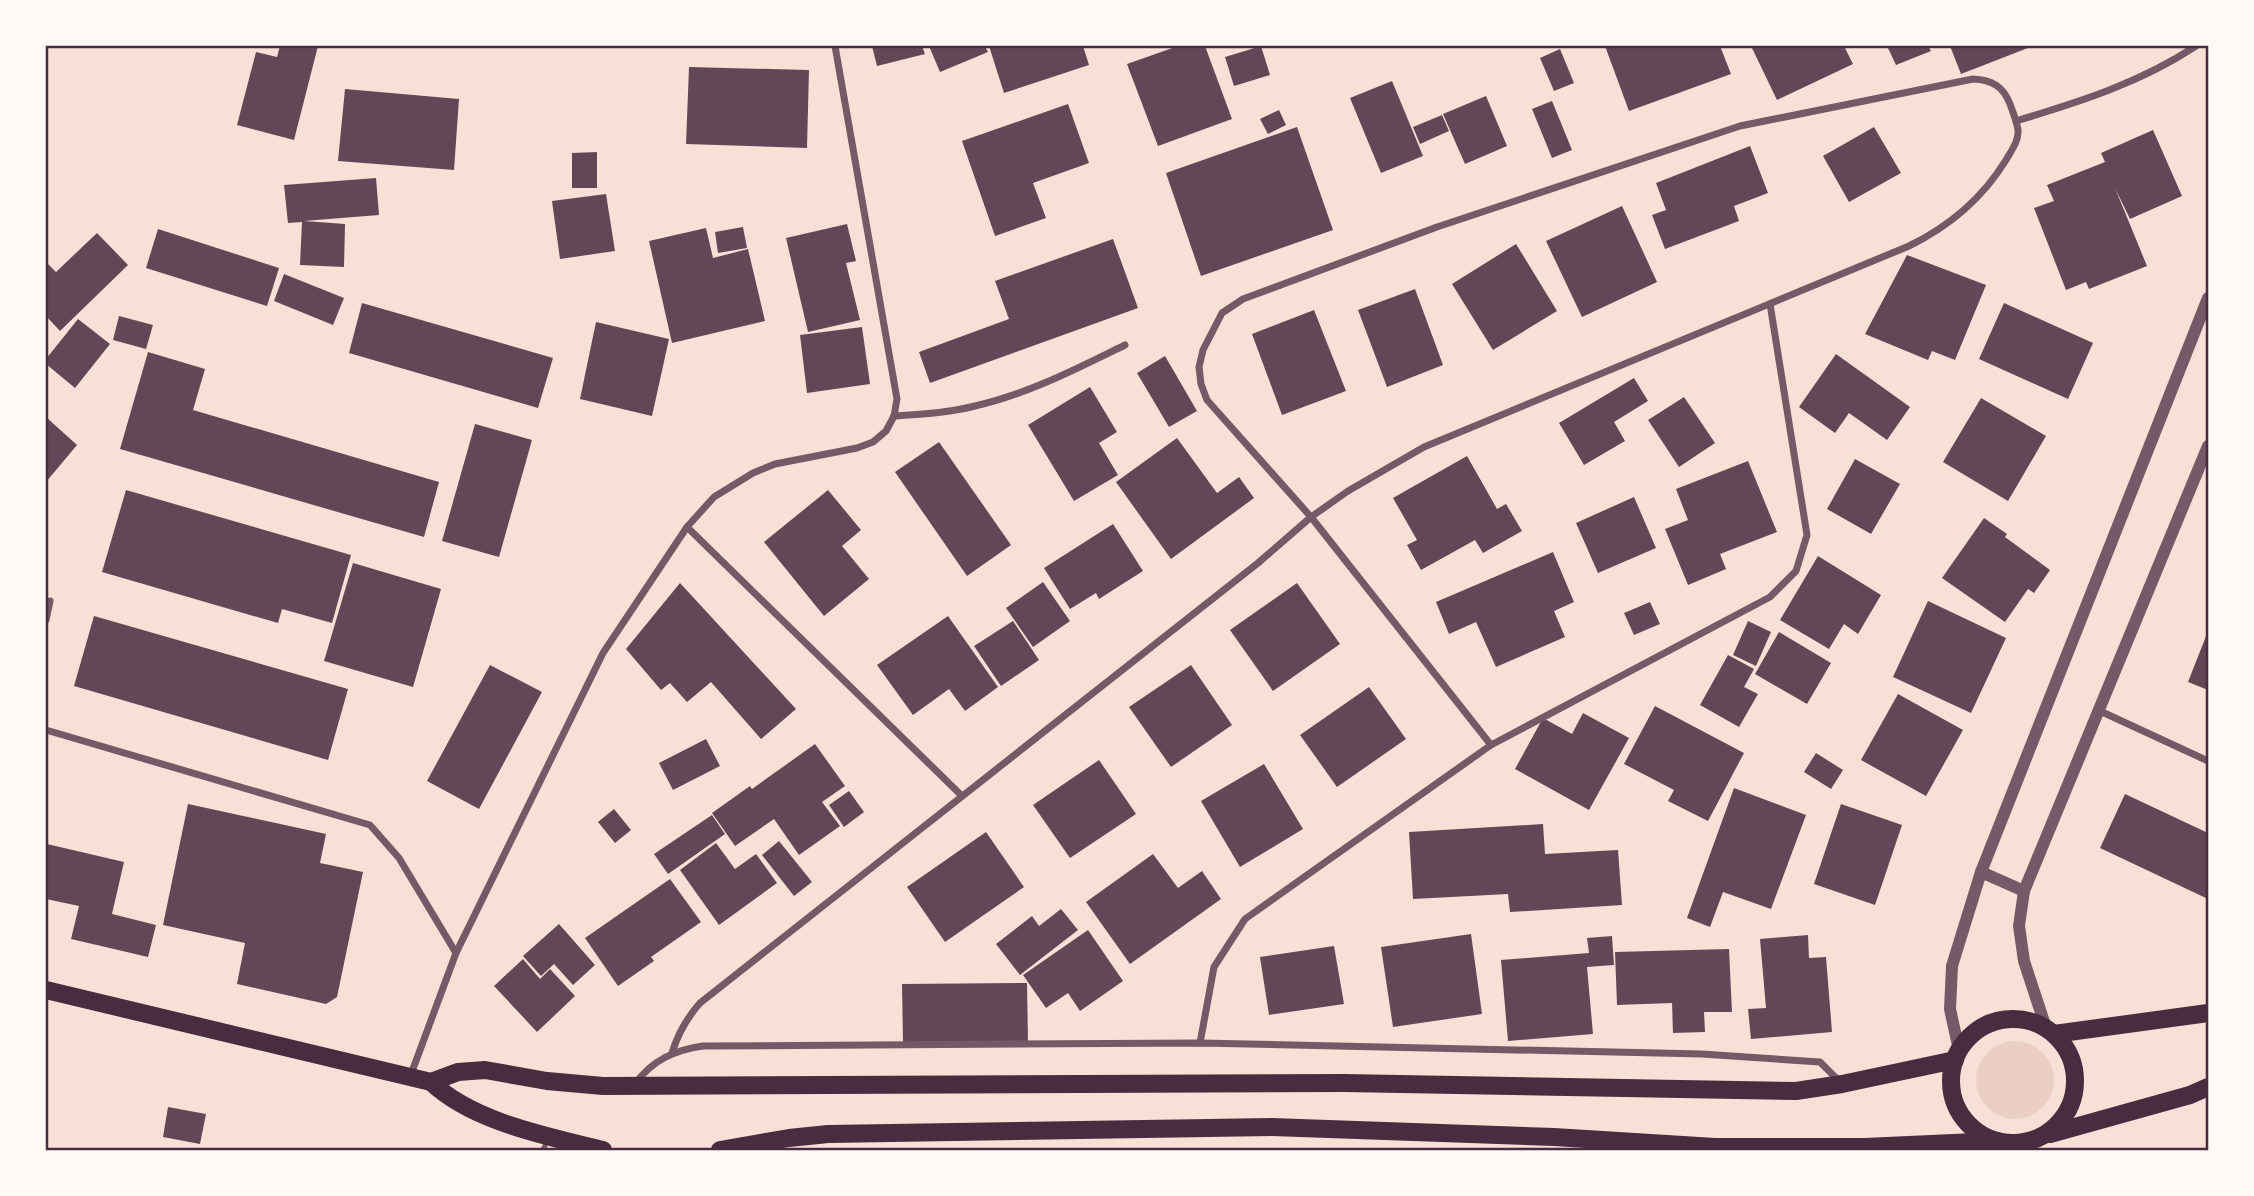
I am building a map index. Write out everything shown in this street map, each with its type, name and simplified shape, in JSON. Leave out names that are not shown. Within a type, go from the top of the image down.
[{"type":"main road","points":[[46,990],[431,1082],[467,1109],[546,1143],[603,1150]]},
{"type":"main road","points":[[2050,1031],[2208,1013]]},
{"type":"main road","points":[[1997,1141],[1978,1132],[1964,1118],[1954,1100],[1951,1080],[1957,1055],[1969,1037],[1998,1020],[2031,1021],[2050,1031],[2068,1052],[2075,1075],[2073,1099],[2062,1120],[2043,1135]]},
{"type":"main road","points":[[431,1082],[457,1072],[485,1070],[575,1084],[632,1087],[1344,1083],[1796,1091],[1842,1084],[1957,1055]]},
{"type":"main road","points":[[720,1150],[828,1134],[1272,1127],[1553,1137],[1715,1147],[1865,1147],[1997,1141],[2021,1143],[2190,1096],[2208,1087]]},
{"type":"street","points":[[410,1077],[456,953],[603,653],[687,527],[714,497],[753,473],[775,464],[857,448],[873,442],[886,431],[894,416],[897,399],[835,46]]},
{"type":"street","points":[[2016,121],[2099,95],[2136,80],[2196,46]]},
{"type":"street","points":[[672,1053],[678,1034],[700,1003],[1258,562],[1311,517],[1357,485],[1424,447],[1909,246],[1950,223],[1975,201],[1996,175],[2017,138],[2016,121],[2006,92],[1988,80],[1973,79],[1740,126],[1437,227],[1243,299],[1222,313],[1203,350],[1199,367],[1200,384],[1207,400],[1311,517],[1491,745]]},
{"type":"street","points":[[1957,1055],[1950,1009],[1952,966],[1981,872],[2208,298]]},
{"type":"street","points":[[1200,1044],[1214,967],[1245,919],[1491,745],[1770,597],[1796,570],[1807,535],[1770,304]]},
{"type":"street","points":[[894,416],[947,411],[1008,397],[1042,385],[1125,345]]},
{"type":"street","points":[[2050,1031],[2024,961],[2019,926],[2024,891],[2208,446]]},
{"type":"street","points":[[687,527],[961,795]]},
{"type":"street","points":[[46,621],[50,601]]},
{"type":"street","points":[[2100,711],[2208,761]]},
{"type":"street","points":[[46,730],[370,825],[399,858],[456,953]]},
{"type":"street","points":[[1981,872],[2024,891]]},
{"type":"street","points":[[632,1087],[657,1061],[672,1053],[703,1046],[1200,1044],[1702,1054],[1820,1062],[1842,1084]]},
{"type":"shaded area","points":[[2015,1041],[2030,1044],[2047,1058],[2054,1080],[2051,1095],[2037,1112],[2015,1119],[2000,1116],[1983,1102],[1976,1080],[1979,1065],[1993,1048]]},
{"type":"building","points":[[280,46],[318,46],[294,140],[237,125],[256,52],[277,57]]},
{"type":"building","points":[[872,46],[922,46],[925,54],[877,66]]},
{"type":"building","points":[[929,46],[985,46],[988,52],[940,72]]},
{"type":"building","points":[[989,46],[1083,46],[1089,65],[1004,93]]},
{"type":"building","points":[[1178,46],[1205,46],[1232,119],[1158,146],[1127,64]]},
{"type":"building","points":[[1261,46],[1270,75],[1234,86],[1225,57]]},
{"type":"building","points":[[1605,46],[1720,46],[1731,74],[1629,111]]},
{"type":"building","points":[[1844,46],[1853,64],[1777,100],[1752,48]]},
{"type":"building","points":[[1887,46],[1928,46],[1931,51],[1896,65]]},
{"type":"building","points":[[1950,46],[2033,46],[1961,74]]},
{"type":"building","points":[[1560,49],[1574,83],[1554,91],[1540,58]]},
{"type":"building","points":[[689,67],[809,70],[807,148],[686,144]]},
{"type":"building","points":[[1392,81],[1423,156],[1381,173],[1350,98]]},
{"type":"building","points":[[345,89],[459,99],[454,170],[338,161]]},
{"type":"building","points":[[1486,96],[1507,146],[1465,164],[1443,114]]},
{"type":"building","points":[[1552,101],[1572,150],[1552,158],[1532,109]]},
{"type":"building","points":[[1068,104],[1089,163],[1033,183],[1046,218],[995,236],[962,141]]},
{"type":"building","points":[[1279,110],[1286,125],[1268,134],[1260,119]]},
{"type":"building","points":[[1442,115],[1449,131],[1420,144],[1413,127]]},
{"type":"building","points":[[1297,127],[1333,230],[1201,276],[1166,173]]},
{"type":"building","points":[[1874,127],[1901,173],[1849,202],[1823,156]]},
{"type":"building","points":[[2153,130],[2182,196],[2130,219],[2115,188],[2147,266],[2089,289],[2086,282],[2066,290],[2034,208],[2054,201],[2047,185],[2105,162],[2101,153]]},
{"type":"building","points":[[1750,146],[1768,193],[1734,206],[1739,221],[1665,249],[1652,215],[1666,210],[1656,183]]},
{"type":"building","points":[[597,152],[597,188],[572,188],[572,153]]},
{"type":"building","points":[[376,178],[379,215],[304,221],[345,224],[344,267],[300,265],[302,222],[288,223],[284,185]]},
{"type":"building","points":[[606,194],[615,251],[560,259],[552,201]]},
{"type":"building","points":[[1622,206],[1657,282],[1582,317],[1546,241]]},
{"type":"building","points":[[847,224],[856,261],[846,263],[860,320],[808,332],[786,238]]},
{"type":"building","points":[[743,227],[747,248],[718,253],[715,232]]},
{"type":"building","points":[[706,228],[713,258],[748,249],[765,321],[672,343],[649,241]]},
{"type":"building","points":[[158,229],[279,268],[267,306],[146,268]]},
{"type":"building","points":[[97,233],[128,265],[60,331],[46,316],[46,262],[56,272]]},
{"type":"building","points":[[1113,239],[1138,308],[930,383],[919,352],[1009,319],[995,281]]},
{"type":"building","points":[[1516,244],[1557,311],[1493,350],[1452,284]]},
{"type":"building","points":[[1907,255],[1986,285],[1955,360],[1932,351],[1928,360],[1865,334]]},
{"type":"building","points":[[284,274],[344,298],[333,325],[274,301]]},
{"type":"building","points":[[1415,289],[1443,365],[1387,387],[1358,310]]},
{"type":"building","points":[[362,303],[553,358],[538,408],[349,353]]},
{"type":"building","points":[[2004,303],[2093,343],[2068,399],[1979,359]]},
{"type":"building","points":[[1314,310],[1346,391],[1282,415],[1252,334]]},
{"type":"building","points":[[119,316],[153,325],[146,349],[113,340]]},
{"type":"building","points":[[78,319],[110,344],[75,388],[46,364],[46,359]]},
{"type":"building","points":[[596,322],[669,339],[652,416],[580,399]]},
{"type":"building","points":[[862,327],[870,384],[807,393],[800,335]]},
{"type":"building","points":[[148,352],[205,369],[193,410],[439,482],[424,537],[120,449]]},
{"type":"building","points":[[1836,354],[1910,407],[1887,440],[1849,413],[1835,433],[1799,407]]},
{"type":"building","points":[[1165,356],[1197,411],[1169,427],[1137,373]]},
{"type":"building","points":[[1634,378],[1648,401],[1614,422],[1625,441],[1584,465],[1559,423]]},
{"type":"building","points":[[1090,387],[1117,432],[1099,443],[1118,475],[1074,501],[1028,425]]},
{"type":"building","points":[[1684,397],[1715,443],[1679,467],[1648,420]]},
{"type":"building","points":[[1981,398],[2046,436],[2008,501],[1943,462]]},
{"type":"building","points":[[46,417],[77,445],[46,482]]},
{"type":"building","points":[[475,424],[532,440],[499,557],[442,541]]},
{"type":"building","points":[[1177,438],[1217,493],[1239,477],[1254,498],[1171,559],[1116,482]]},
{"type":"building","points":[[939,442],[1011,545],[967,576],[895,472]]},
{"type":"building","points":[[1467,456],[1497,509],[1506,504],[1522,531],[1483,553],[1475,540],[1421,570],[1407,545],[1417,540],[1393,498]]},
{"type":"building","points":[[1855,459],[1900,484],[1871,534],[1827,509]]},
{"type":"building","points":[[1748,461],[1777,532],[1720,554],[1726,569],[1688,585],[1665,529],[1688,520],[1676,489]]},
{"type":"building","points":[[126,490],[351,555],[332,623],[282,609],[278,623],[102,572]]},
{"type":"building","points":[[828,490],[861,530],[842,546],[869,579],[824,616],[764,542]]},
{"type":"building","points":[[1634,497],[1656,548],[1598,573],[1576,523]]},
{"type":"building","points":[[1984,518],[2050,570],[2034,593],[2028,589],[2005,622],[1942,578]]},
{"type":"building","points":[[1113,524],[1143,571],[1099,599],[1096,593],[1070,609],[1044,568]]},
{"type":"building","points":[[1553,552],[1574,602],[1554,611],[1565,637],[1496,667],[1476,622],[1449,634],[1436,602]]},
{"type":"building","points":[[1818,556],[1881,595],[1858,634],[1844,624],[1829,649],[1780,620]]},
{"type":"building","points":[[353,563],[441,589],[413,687],[324,661]]},
{"type":"building","points":[[1043,582],[1070,621],[1033,647],[1006,608]]},
{"type":"building","points":[[680,583],[796,709],[761,739],[711,682],[687,702],[670,683],[661,690],[626,649]]},
{"type":"building","points":[[1297,583],[1340,644],[1273,691],[1230,630]]},
{"type":"building","points":[[1928,601],[2006,638],[1971,713],[1893,677]]},
{"type":"building","points":[[1650,602],[1660,624],[1634,635],[1624,613]]},
{"type":"building","points":[[94,616],[348,689],[328,760],[74,686]]},
{"type":"building","points":[[948,616],[998,687],[965,711],[949,689],[913,715],[877,665]]},
{"type":"building","points":[[1013,621],[1039,660],[1001,686],[974,646]]},
{"type":"building","points":[[1748,621],[1771,632],[1756,666],[1733,655]]},
{"type":"building","points":[[2208,631],[2208,690],[2188,682]]},
{"type":"building","points":[[1779,632],[1831,663],[1807,704],[1755,674]]},
{"type":"building","points":[[1728,655],[1754,669],[1744,687],[1758,694],[1739,727],[1700,705]]},
{"type":"building","points":[[490,665],[542,692],[479,809],[427,781]]},
{"type":"building","points":[[1191,665],[1232,725],[1171,767],[1129,707]]},
{"type":"building","points":[[1369,687],[1406,739],[1337,787],[1300,735]]},
{"type":"building","points":[[1898,694],[1963,730],[1926,796],[1861,760]]},
{"type":"building","points":[[1655,706],[1744,753],[1708,821],[1668,801],[1674,790],[1624,764]]},
{"type":"building","points":[[1583,713],[1629,738],[1589,810],[1515,769],[1543,718],[1572,734]]},
{"type":"building","points":[[706,739],[720,766],[673,790],[659,763]]},
{"type":"building","points":[[815,744],[845,786],[822,802],[840,826],[799,855],[774,819],[735,846],[712,813],[750,786],[752,789]]},
{"type":"building","points":[[1816,753],[1843,770],[1831,789],[1804,772]]},
{"type":"building","points":[[1099,760],[1136,814],[1070,858],[1033,805]]},
{"type":"building","points":[[1264,764],[1303,829],[1240,867],[1201,801]]},
{"type":"building","points":[[1734,788],[1806,815],[1771,909],[1723,892],[1710,927],[1687,918]]},
{"type":"building","points":[[849,791],[864,812],[844,827],[829,805]]},
{"type":"building","points":[[2125,794],[2208,833],[2208,899],[2100,848]]},
{"type":"building","points":[[188,804],[326,834],[320,863],[363,872],[337,997],[326,1004],[237,984],[245,943],[163,925]]},
{"type":"building","points":[[1841,804],[1902,825],[1875,905],[1814,884]]},
{"type":"building","points":[[614,809],[631,830],[615,843],[598,822]]},
{"type":"building","points":[[712,815],[725,834],[668,874],[654,854]]},
{"type":"building","points":[[1543,824],[1545,854],[1618,850],[1622,905],[1510,912],[1508,894],[1413,899],[1409,832]]},
{"type":"building","points":[[986,832],[1024,887],[945,942],[907,887]]},
{"type":"building","points":[[779,841],[812,882],[794,896],[762,855]]},
{"type":"building","points":[[716,843],[735,869],[756,854],[777,883],[719,925],[680,870]]},
{"type":"building","points":[[47,844],[124,862],[112,914],[156,925],[148,957],[71,939],[79,906],[46,899]]},
{"type":"building","points":[[1153,854],[1178,888],[1202,871],[1221,899],[1130,964],[1086,902]]},
{"type":"building","points":[[670,879],[701,922],[651,957],[654,961],[618,986],[585,938]]},
{"type":"building","points":[[1061,909],[1078,930],[1020,975],[996,944],[1032,916],[1039,926]]},
{"type":"building","points":[[559,924],[595,965],[573,985],[554,964],[541,976],[523,956]]},
{"type":"building","points":[[1088,930],[1123,981],[1080,1011],[1068,993],[1046,1008],[1023,975]]},
{"type":"building","points":[[1471,934],[1482,1014],[1393,1027],[1381,947]]},
{"type":"building","points":[[1808,935],[1809,958],[1826,957],[1832,1032],[1751,1039],[1748,1009],[1766,1008],[1760,939]]},
{"type":"building","points":[[1612,936],[1614,965],[1587,967],[1593,1034],[1508,1041],[1501,960],[1589,953],[1587,938]]},
{"type":"building","points":[[1334,946],[1344,1004],[1269,1015],[1260,957]]},
{"type":"building","points":[[1729,949],[1732,1012],[1704,1012],[1705,1032],[1673,1033],[1672,1003],[1617,1005],[1615,952]]},
{"type":"building","points":[[523,959],[540,979],[550,969],[575,996],[537,1032],[494,986]]},
{"type":"building","points":[[1027,983],[1028,1041],[903,1042],[902,984]]},
{"type":"building","points":[[168,1107],[206,1114],[200,1144],[163,1137]]}]
